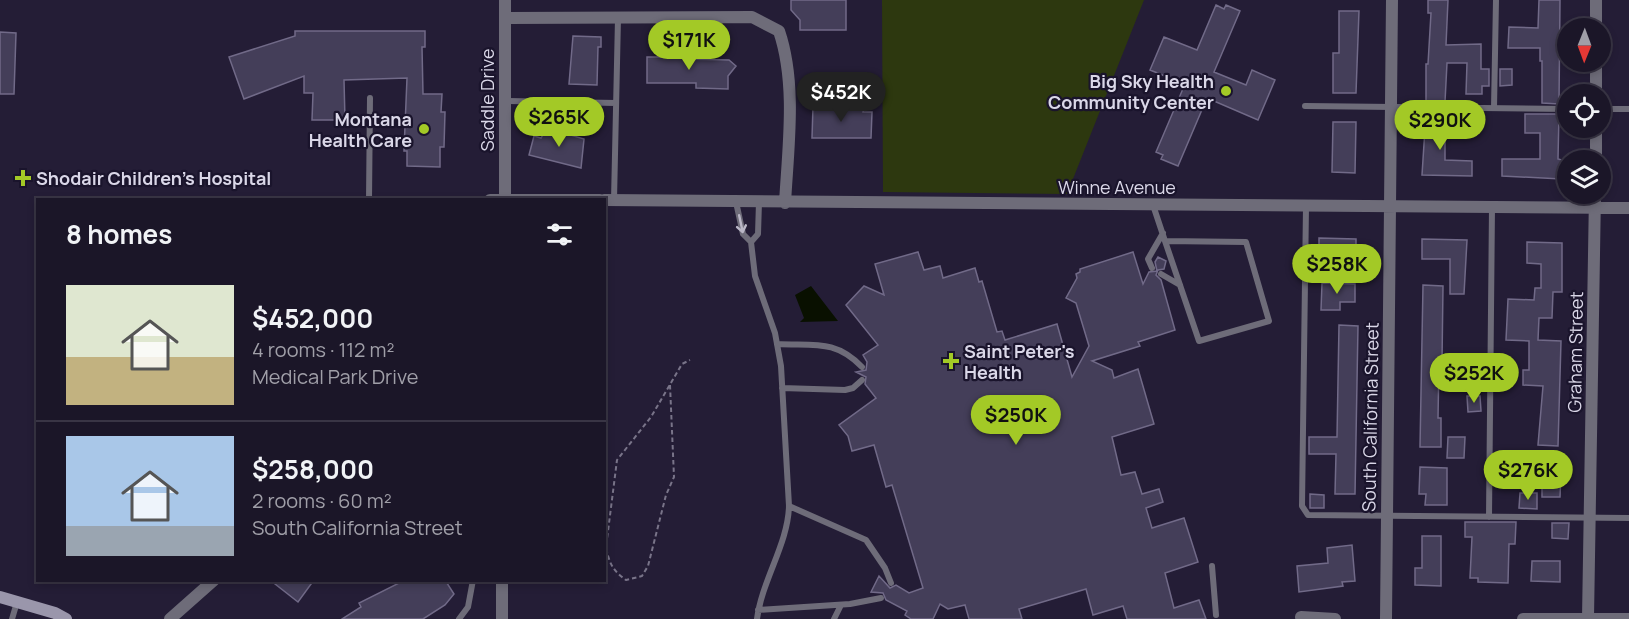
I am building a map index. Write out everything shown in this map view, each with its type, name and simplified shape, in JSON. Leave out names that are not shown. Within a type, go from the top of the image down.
[{"type":"main road","points":[[0,597],[55,613],[66,619]]},
{"type":"street","name":"Saddle Drive","points":[[505,0],[505,198]]},
{"type":"street","name":"South California Street","points":[[1386,619],[1392,0]]},
{"type":"street","points":[[1596,0],[1596,18]]},
{"type":"street","points":[[505,18],[752,17],[779,31],[785,48],[788,80],[785,203]]},
{"type":"street","name":"Winne Avenue","points":[[609,200],[1629,208]]},
{"type":"street","name":"Graham Street","points":[[1588,618],[1595,204]]},
{"type":"street","points":[[170,619],[212,582]]},
{"type":"street","points":[[502,582],[502,619]]},
{"type":"street","points":[[1301,617],[1335,619]]},
{"type":"street","points":[[1523,619],[1629,619]]},
{"type":"lane","points":[[1494,108],[1496,0]]},
{"type":"lane","points":[[609,200],[616,103],[618,18]]},
{"type":"lane","points":[[369,198],[370,98]]},
{"type":"lane","points":[[505,101],[616,103]]},
{"type":"lane","points":[[1305,106],[1557,109]]},
{"type":"lane","points":[[1611,109],[1629,110]]},
{"type":"lane","points":[[736,202],[743,234],[751,242],[755,276],[777,344],[789,506],[789,518],[766,579],[757,619]]},
{"type":"lane","points":[[751,242],[758,234],[759,202]]},
{"type":"lane","points":[[1153,205],[1163,233],[1165,241],[1199,341],[1269,321],[1246,242],[1165,241]]},
{"type":"lane","points":[[1306,206],[1302,506],[1308,515],[1629,518]]},
{"type":"lane","points":[[1489,517],[1492,207]]},
{"type":"lane","points":[[1152,268],[1148,260],[1163,233]]},
{"type":"lane","points":[[1161,274],[1180,285]]},
{"type":"lane","points":[[777,344],[836,347],[849,353],[862,367]]},
{"type":"lane","points":[[782,388],[845,390],[862,380]]},
{"type":"lane","points":[[789,506],[866,540],[885,568],[891,582]]},
{"type":"lane","points":[[1212,566],[1216,615]]},
{"type":"lane","points":[[459,619],[468,607],[473,582]]},
{"type":"lane","points":[[758,610],[841,605],[882,598]]},
{"type":"lane","points":[[12,619],[17,602]]},
{"type":"lane","points":[[834,619],[841,605]]},
{"type":"path","points":[[670,386],[674,477],[666,495],[648,566],[642,576],[626,580],[616,573],[609,561],[606,548],[617,460],[651,417],[682,364],[690,360]]},
{"type":"green space","points":[[882,0],[1144,0],[1067,194],[883,192]]},
{"type":"shaded area","points":[[811,286],[838,321],[800,322],[804,318],[795,295]]},
{"type":"building","points":[[791,0],[846,0],[846,30],[800,30],[800,20],[791,10]]},
{"type":"building","points":[[1428,0],[1448,0],[1446,45],[1481,44],[1481,69],[1489,69],[1489,86],[1482,86],[1482,94],[1466,94],[1467,63],[1447,63],[1445,102],[1426,102],[1426,64],[1428,64],[1431,13],[1428,13]]},
{"type":"building","points":[[1539,0],[1560,0],[1560,18],[1557,18],[1557,72],[1559,72],[1557,104],[1542,103],[1540,48],[1508,48],[1509,27],[1538,28]]},
{"type":"building","name":"Big Sky Health Community Center","points":[[1216,5],[1224,9],[1226,5],[1240,11],[1214,72],[1246,85],[1252,70],[1275,80],[1258,120],[1207,98],[1178,166],[1161,159],[1163,155],[1156,152],[1185,84],[1150,70],[1164,37],[1197,50]]},
{"type":"building","points":[[1339,11],[1359,11],[1356,93],[1333,93],[1333,53],[1339,53]]},
{"type":"building","points":[[295,31],[425,31],[425,47],[422,47],[423,94],[442,94],[441,112],[445,112],[444,147],[440,147],[440,167],[407,166],[407,151],[404,151],[407,78],[344,80],[345,120],[312,120],[313,93],[304,93],[304,76],[244,99],[229,57],[295,36]]},
{"type":"building","points":[[0,32],[16,33],[14,94],[0,94]]},
{"type":"building","points":[[573,36],[601,37],[601,47],[598,47],[597,85],[569,84]]},
{"type":"building","points":[[661,55],[684,55],[684,59],[729,60],[736,66],[728,76],[728,89],[696,88],[696,83],[647,83],[647,57],[661,57]]},
{"type":"building","points":[[1500,69],[1512,69],[1512,85],[1500,86]]},
{"type":"building","points":[[813,106],[864,107],[863,112],[872,112],[871,138],[812,138]]},
{"type":"building","points":[[1426,113],[1445,113],[1445,160],[1472,161],[1472,176],[1422,175]]},
{"type":"building","points":[[1525,114],[1557,114],[1557,179],[1502,176],[1502,159],[1540,159],[1540,133],[1525,133]]},
{"type":"building","points":[[1333,122],[1356,122],[1355,173],[1332,172]]},
{"type":"building","points":[[547,128],[584,139],[581,168],[529,155],[534,136],[541,138]]},
{"type":"building","points":[[1319,238],[1356,239],[1356,257],[1319,256]]},
{"type":"building","points":[[1422,239],[1467,240],[1464,294],[1450,294],[1450,259],[1422,259]]},
{"type":"building","points":[[1527,242],[1562,243],[1562,292],[1553,292],[1552,318],[1539,318],[1538,340],[1561,341],[1558,446],[1538,445],[1543,386],[1523,385],[1523,370],[1529,370],[1529,341],[1506,340],[1508,299],[1534,300],[1535,288],[1541,288],[1541,264],[1527,263]]},
{"type":"building","points":[[918,252],[924,270],[940,266],[943,278],[975,268],[979,282],[982,281],[997,332],[1002,331],[1005,340],[1057,324],[1072,377],[1089,346],[1076,303],[1066,298],[1080,269],[1133,252],[1143,284],[1149,272],[1157,271],[1155,262],[1158,257],[1166,261],[1164,269],[1158,270],[1156,275],[1161,280],[1175,330],[1138,342],[1140,346],[1092,361],[1112,370],[1114,378],[1138,369],[1154,424],[1112,437],[1121,475],[1135,472],[1142,494],[1159,489],[1163,502],[1146,508],[1152,528],[1184,518],[1198,562],[1165,573],[1174,608],[1199,600],[1206,619],[1127,619],[1123,606],[1093,615],[1086,589],[1019,609],[1022,619],[969,619],[965,605],[948,609],[940,604],[933,619],[911,619],[905,615],[907,611],[886,600],[883,593],[871,592],[879,576],[890,588],[896,585],[909,593],[923,588],[892,485],[886,487],[874,445],[852,451],[848,436],[839,425],[876,398],[865,384],[866,377],[856,372],[866,370],[867,362],[863,355],[878,345],[846,305],[864,286],[884,295],[875,264]]},
{"type":"building","points":[[1322,283],[1355,284],[1355,302],[1340,302],[1340,310],[1321,310]]},
{"type":"building","points":[[1423,285],[1443,286],[1442,362],[1439,362],[1438,418],[1441,418],[1441,447],[1420,447]]},
{"type":"building","points":[[1339,325],[1358,326],[1355,494],[1335,494],[1336,454],[1309,454],[1309,437],[1337,437]]},
{"type":"building","points":[[1467,396],[1480,396],[1481,411],[1468,412]]},
{"type":"building","points":[[1448,437],[1465,437],[1464,458],[1447,458]]},
{"type":"building","points":[[1420,467],[1447,468],[1447,505],[1425,505],[1426,494],[1419,494]]},
{"type":"building","points":[[1542,472],[1561,472],[1560,497],[1542,497]]},
{"type":"building","points":[[1520,493],[1537,493],[1537,509],[1519,508]]},
{"type":"building","points":[[1310,494],[1324,495],[1324,508],[1310,508]]},
{"type":"building","points":[[1465,522],[1516,522],[1515,544],[1509,544],[1508,583],[1478,582],[1478,578],[1470,578],[1472,537],[1465,537]]},
{"type":"building","points":[[1552,523],[1569,523],[1568,539],[1552,538]]},
{"type":"building","points":[[1422,536],[1441,536],[1441,586],[1415,585],[1415,568],[1422,568]]},
{"type":"building","points":[[1352,545],[1355,581],[1342,582],[1343,586],[1299,592],[1297,566],[1328,563],[1327,548]]},
{"type":"building","points":[[1532,561],[1560,561],[1560,582],[1531,581]]},
{"type":"building","points":[[273,582],[313,582],[298,602]]},
{"type":"building","points":[[401,582],[446,582],[454,594],[445,605],[423,619],[342,619],[361,607],[359,603]]},
{"type":"place","name":"Big Sky Health Community Center","points":[[1226,91]]},
{"type":"place","name":"Montana Health Care","points":[[424,129]]},
{"type":"place","name":"Shodair Children's Hospital","points":[[23,178]]},
{"type":"place","name":"Saint Peter's Health","points":[[951,361]]}]
